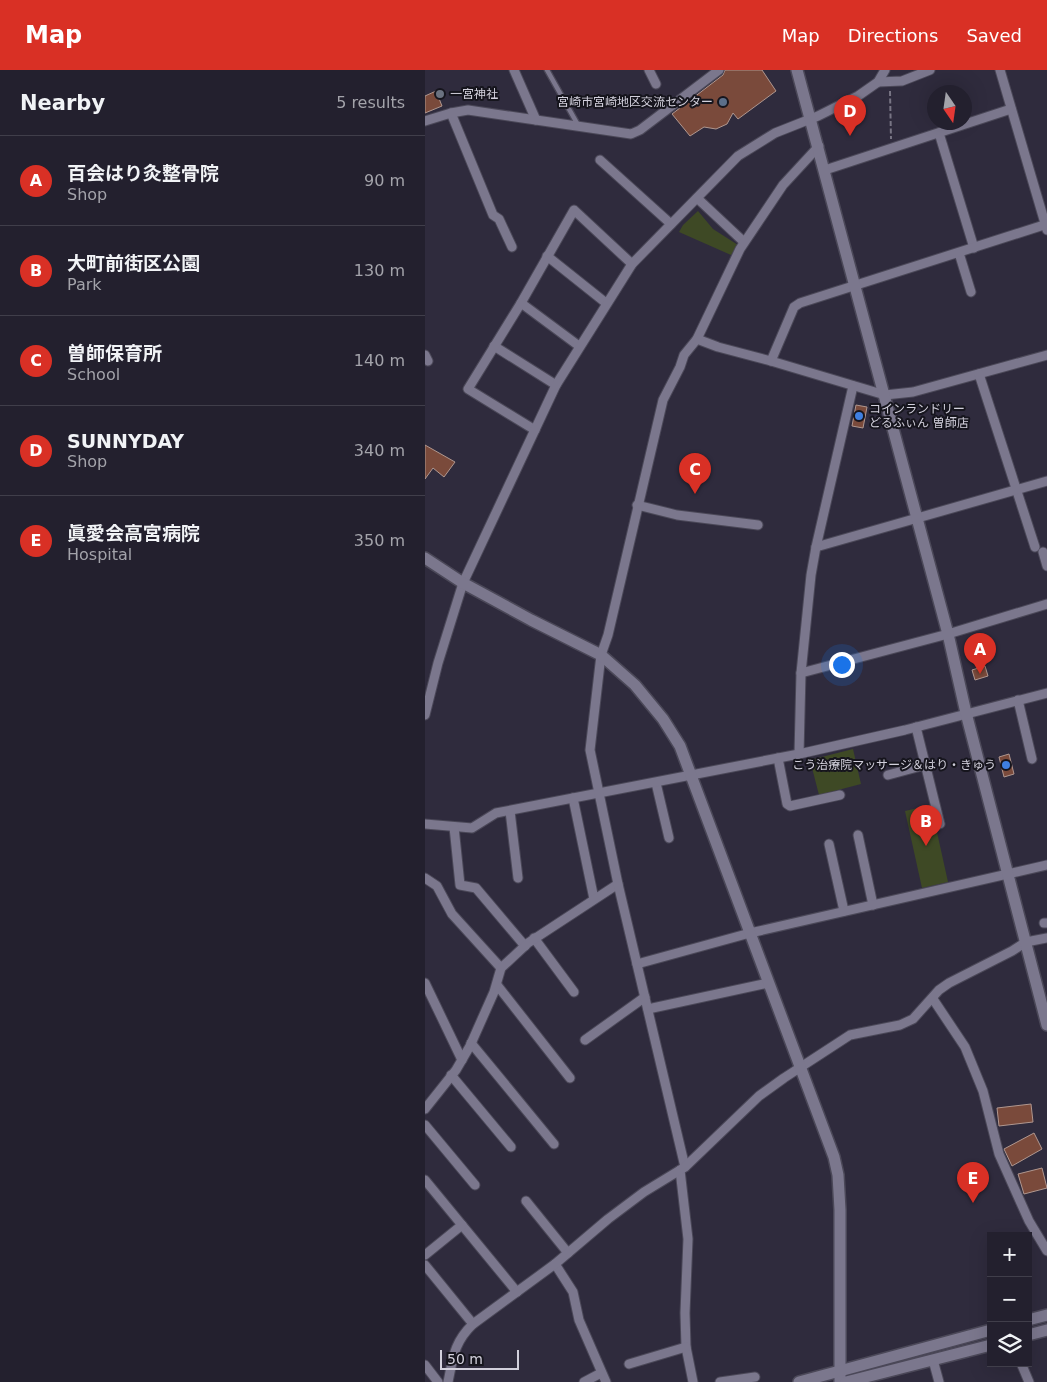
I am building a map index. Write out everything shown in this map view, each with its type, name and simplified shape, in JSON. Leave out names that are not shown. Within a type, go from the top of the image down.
[{"type":"street","points":[[514,70],[536,120]]},
{"type":"street","points":[[649,70],[656,84]]},
{"type":"street","points":[[425,121],[468,110],[631,134],[640,130],[719,70]]},
{"type":"street","points":[[797,70],[819,146],[948,634],[966,713],[1047,1025]]},
{"type":"street","points":[[425,715],[438,663],[463,583],[556,385],[632,264],[738,156],[775,133],[811,119],[858,96],[878,82],[885,70]]},
{"type":"street","points":[[878,82],[902,81],[930,70]]},
{"type":"street","points":[[771,361],[794,307],[800,303],[1046,226],[999,70]]},
{"type":"street","points":[[825,170],[1011,110]]},
{"type":"street","points":[[451,113],[493,215],[499,219],[512,247]]},
{"type":"street","points":[[939,133],[974,248]]},
{"type":"street","points":[[692,1382],[686,1347],[685,1313],[688,1239],[683,1169],[589,750],[601,655],[608,635],[663,400],[684,355],[697,339],[744,242],[783,185],[819,146]]},
{"type":"street","points":[[600,160],[671,224]]},
{"type":"street","points":[[697,198],[744,242]]},
{"type":"street","points":[[535,430],[468,389],[521,303],[574,210],[632,264]]},
{"type":"street","points":[[959,253],[971,292]]},
{"type":"street","points":[[547,256],[606,303]]},
{"type":"street","points":[[521,303],[579,346]]},
{"type":"street","points":[[697,339],[718,347],[885,395],[913,392],[1047,355]]},
{"type":"street","points":[[495,346],[556,385]]},
{"type":"street","points":[[979,374],[1035,547]]},
{"type":"street","points":[[799,754],[801,673],[815,547],[853,386]]},
{"type":"street","points":[[815,547],[1047,481]]},
{"type":"street","points":[[637,505],[677,515],[758,525]]},
{"type":"street","points":[[1043,552],[1047,566]]},
{"type":"street","points":[[425,558],[463,583],[601,655],[635,685],[663,719],[680,746],[799,1068],[834,1157],[838,1175],[840,1377]]},
{"type":"street","points":[[801,673],[948,634],[1047,604]]},
{"type":"street","points":[[425,824],[454,828],[472,828],[496,813],[799,754],[1047,693]]},
{"type":"street","points":[[1018,700],[1032,759]]},
{"type":"street","points":[[915,727],[940,824]]},
{"type":"street","points":[[778,758],[787,804],[790,806],[839,795]]},
{"type":"street","points":[[888,776],[925,765]]},
{"type":"street","points":[[656,783],[669,838]]},
{"type":"street","points":[[573,798],[594,899]]},
{"type":"street","points":[[510,810],[518,878]]},
{"type":"street","points":[[454,828],[460,885],[476,888],[525,946]]},
{"type":"street","points":[[857,835],[873,904]]},
{"type":"street","points":[[829,844],[844,911]]},
{"type":"street","points":[[637,964],[750,932],[1047,865]]},
{"type":"street","points":[[425,878],[437,886],[452,914],[501,968]]},
{"type":"street","points":[[426,1104],[462,1060],[497,985],[501,968],[534,938],[618,884]]},
{"type":"street","points":[[534,938],[574,992]]},
{"type":"street","points":[[448,1382],[456,1345],[473,1324],[555,1264],[608,1219],[644,1192],[683,1169],[759,1096],[850,1035],[900,1025],[913,1019],[933,999],[939,990],[949,983],[1026,942],[1047,938]]},
{"type":"street","points":[[425,983],[462,1060]]},
{"type":"street","points":[[648,1009],[768,983]]},
{"type":"street","points":[[497,985],[570,1078]]},
{"type":"street","points":[[585,1040],[645,997]]},
{"type":"street","points":[[933,999],[965,1047],[983,1091],[999,1154],[1029,1222],[1047,1252]]},
{"type":"street","points":[[471,1043],[554,1144]]},
{"type":"street","points":[[451,1075],[511,1148]]},
{"type":"street","points":[[425,1125],[475,1185]]},
{"type":"street","points":[[425,1180],[517,1292]]},
{"type":"street","points":[[526,1201],[568,1253]]},
{"type":"street","points":[[425,1255],[462,1225]]},
{"type":"street","points":[[555,1264],[573,1292],[579,1320],[606,1382]]},
{"type":"street","points":[[425,1265],[473,1324]]},
{"type":"street","points":[[1032,1319],[1047,1315]]},
{"type":"street","points":[[1032,1334],[1047,1330]]},
{"type":"street","points":[[799,1382],[840,1377],[987,1331]]},
{"type":"street","points":[[846,1382],[987,1345]]},
{"type":"street","points":[[629,1364],[686,1347]]},
{"type":"street","points":[[933,1360],[939,1382]]},
{"type":"street","points":[[425,1365],[438,1382]]},
{"type":"street","points":[[1023,1367],[1029,1382]]},
{"type":"street","points":[[584,1382],[601,1373]]},
{"type":"street","points":[[720,1382],[755,1377]]},
{"type":"street","points":[[425,1380],[433,1382]]},
{"type":"lane","points":[[547,70],[579,126]]},
{"type":"path","points":[[890,81],[891,148]]},
{"type":"green space","points":[[698,211],[713,229],[738,245],[731,255],[679,232],[683,225]]},
{"type":"green space","points":[[853,749],[861,784],[819,795],[810,760]]},
{"type":"green space","points":[[931,805],[948,882],[922,888],[905,811]]},
{"type":"building","name":"宮崎市宮崎地区交流センター","points":[[725,70],[762,70],[776,91],[738,119],[733,113],[727,124],[716,129],[704,127],[690,136],[672,114],[723,75]]},
{"type":"building","points":[[436,91],[442,106],[425,113],[425,96]]},
{"type":"building","name":"コインランドリー どるふぃん 曽師店","points":[[856,405],[867,407],[863,428],[852,426]]},
{"type":"building","points":[[425,445],[455,462],[444,477],[433,468],[425,479]]},
{"type":"building","points":[[985,666],[988,676],[975,680],[972,670]]},
{"type":"building","name":"こう治療院マッサージ＆はり・きゅう","points":[[1009,754],[1014,774],[1004,777],[999,757]]},
{"type":"building","points":[[1031,1104],[1033,1122],[999,1126],[997,1108]]},
{"type":"building","points":[[1034,1133],[1042,1149],[1012,1166],[1004,1149]]},
{"type":"building","points":[[1042,1168],[1047,1188],[1024,1194],[1018,1174]]},
{"type":"place","name":"一宮神社","points":[[440,94]]},
{"type":"place","name":"宮崎市宮崎地区交流センター","points":[[723,102]]},
{"type":"place","name":"SUNNYDAY","points":[[850,136]]},
{"type":"place","name":"コインランドリー どるふぃん 曽師店","points":[[859,416]]},
{"type":"place","name":"曽師保育所","points":[[695,494]]},
{"type":"place","name":"百会はり灸整骨院","points":[[980,674]]},
{"type":"place","name":"こう治療院マッサージ＆はり・きゅう","points":[[1006,765]]},
{"type":"place","name":"大町前街区公園","points":[[926,846]]},
{"type":"place","name":"眞愛会高宮病院","points":[[973,1203]]}]
